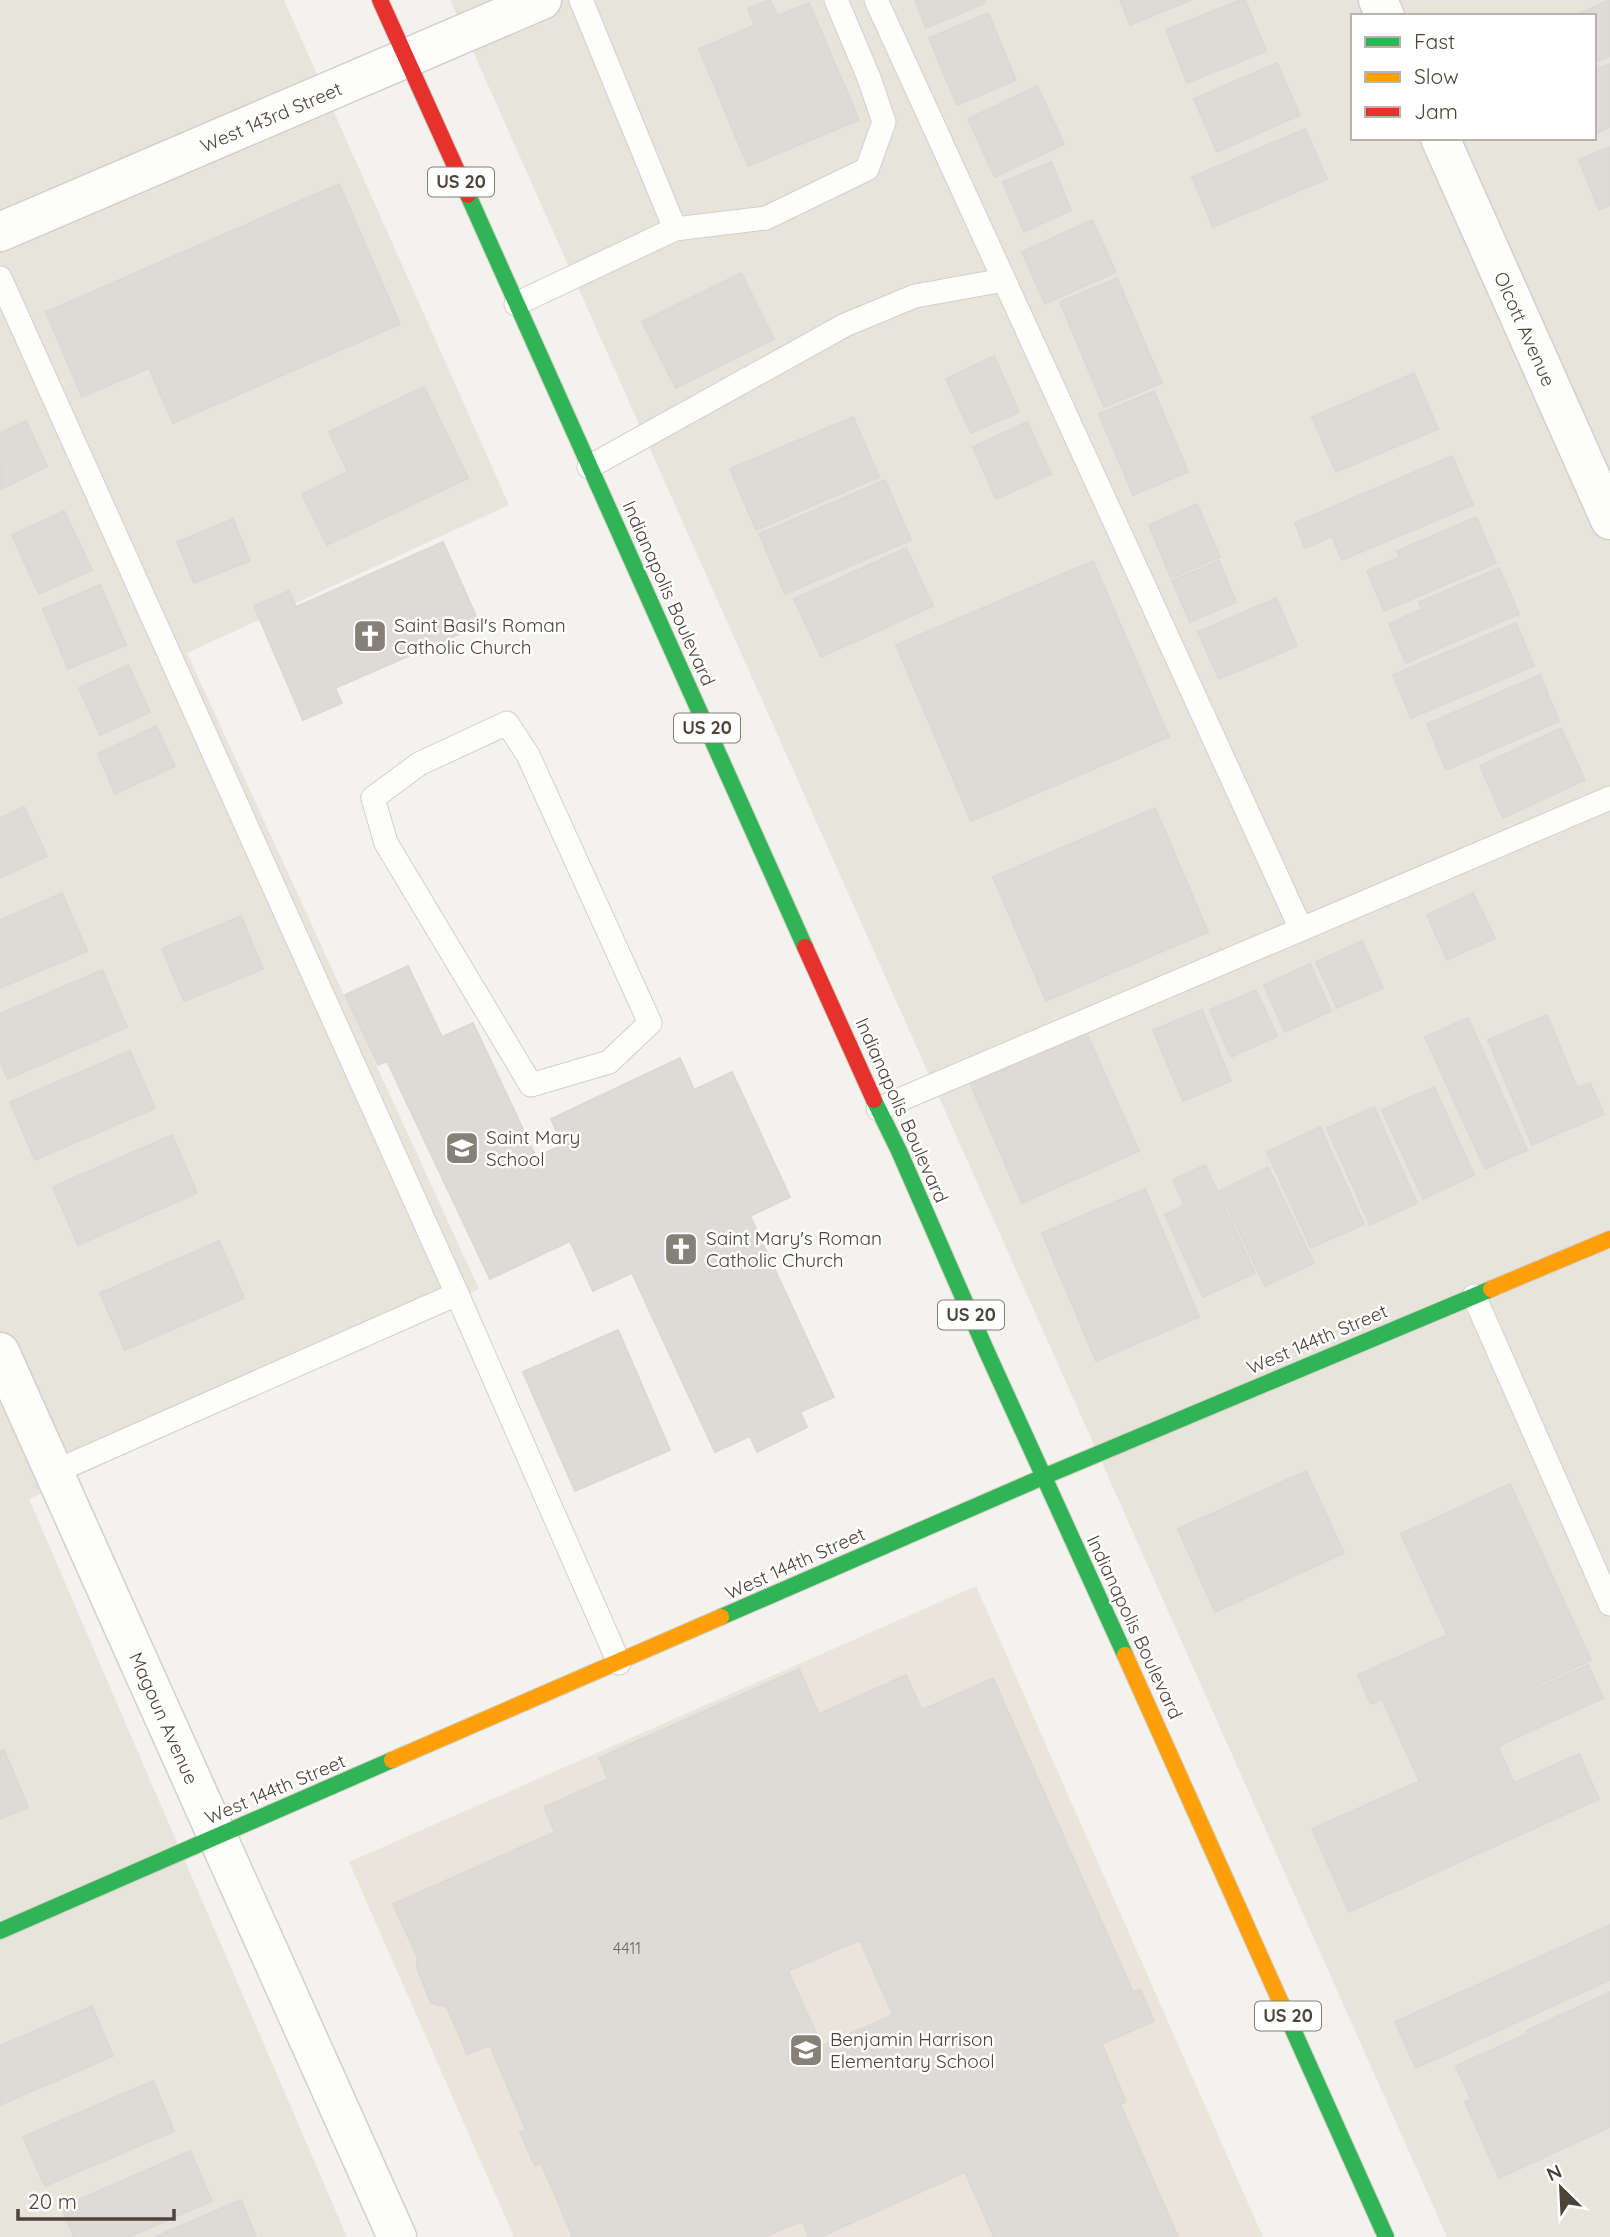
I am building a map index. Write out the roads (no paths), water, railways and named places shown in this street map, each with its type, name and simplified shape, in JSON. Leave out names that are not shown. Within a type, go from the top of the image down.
[{"type":"main road","name":"Indianapolis Boulevard","points":[[380,0],[1386,2237]]},
{"type":"main road","name":"West 144th Street","points":[[0,1931],[1043,1477],[1610,1238]]},
{"type":"street","name":"West 143rd Street","points":[[0,232],[542,0]]},
{"type":"street","name":"Olcott Avenue","points":[[1441,140],[1610,520]]},
{"type":"street","name":"Magoun Avenue","points":[[0,1352],[397,2237]]},
{"type":"lane","points":[[581,0],[675,229]]},
{"type":"lane","points":[[516,304],[675,229],[766,218],[867,169],[884,122],[869,78],[836,0]]},
{"type":"lane","points":[[876,0],[1301,929]]},
{"type":"lane","points":[[0,278],[457,1294],[618,1663]]},
{"type":"lane","points":[[589,467],[845,325],[915,296],[1004,280]]},
{"type":"lane","points":[[507,723],[528,755],[650,1023],[609,1062],[531,1085],[386,844],[373,798],[419,764],[507,723]]},
{"type":"lane","points":[[878,1109],[1610,798]]},
{"type":"lane","points":[[54,1472],[457,1294]]},
{"type":"lane","points":[[1474,1296],[1610,1604]]},
{"type":"place","name":"Saint Basil's Roman Catholic Church","points":[[370,636]]},
{"type":"place","name":"Saint Mary School","points":[[462,1148]]},
{"type":"place","name":"Saint Mary's Roman Catholic Church","points":[[681,1249]]},
{"type":"place","name":"Benjamin Harrison Elementary School","points":[[806,2050]]}]
